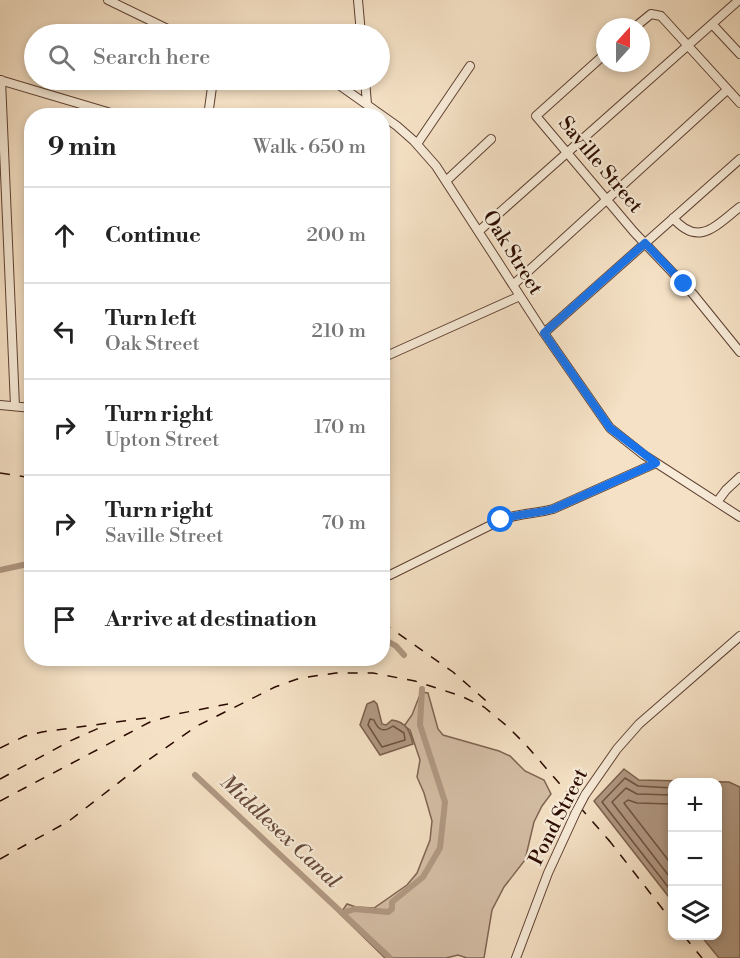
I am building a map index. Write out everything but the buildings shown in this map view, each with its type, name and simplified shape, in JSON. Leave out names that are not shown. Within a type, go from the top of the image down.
[{"type":"street","points":[[108,0],[157,24]]},
{"type":"street","points":[[358,0],[360,24]]},
{"type":"street","points":[[479,231],[739,0]]},
{"type":"street","points":[[647,18],[653,13],[661,16],[740,103]]},
{"type":"street","points":[[712,24],[740,54]]},
{"type":"street","name":"Saville Street","points":[[596,62],[536,116],[645,243],[693,294],[740,351]]},
{"type":"street","points":[[417,144],[470,66]]},
{"type":"street","points":[[15,406],[0,80],[24,87]]},
{"type":"street","points":[[34,90],[94,108]]},
{"type":"street","points":[[209,108],[212,90]]},
{"type":"street","name":"Oak Street","points":[[347,90],[373,108]]},
{"type":"street","points":[[366,90],[367,104]]},
{"type":"street","points":[[513,285],[728,90]]},
{"type":"street","name":"Oak Street","points":[[390,120],[417,144],[447,181],[544,333],[610,428],[656,463],[740,517]]},
{"type":"street","points":[[447,181],[491,139]]},
{"type":"street","points":[[544,333],[740,159]]},
{"type":"street","points":[[673,218],[686,230],[698,233],[710,231],[740,207]]},
{"type":"street","points":[[390,354],[520,296]]},
{"type":"street","points":[[0,405],[24,407]]},
{"type":"street","points":[[390,574],[512,515],[539,513],[553,509],[656,463]]},
{"type":"street","points":[[717,502],[740,477]]},
{"type":"street","name":"Pond Street","points":[[516,958],[548,873],[576,812],[612,756],[639,724],[740,636]]},
{"type":"shaded area","points":[[421,692],[428,693],[438,729],[443,735],[510,756],[525,771],[544,780],[551,794],[534,822],[525,860],[504,887],[492,910],[484,958],[467,958],[458,955],[446,958],[385,958],[340,914],[347,904],[374,908],[407,885],[417,873],[430,840],[432,821],[417,777],[420,760],[410,730],[404,726],[412,715]]},
{"type":"water","points":[[374,701],[377,704],[382,724],[386,725],[392,720],[401,723],[409,732],[413,744],[380,755],[360,725],[367,704]]},
{"type":"water","points":[[624,769],[639,780],[668,781],[668,896],[594,801]]},
{"type":"water","points":[[722,782],[729,782],[740,787],[740,958],[719,958],[704,940],[722,940]]},
{"type":"waterway","name":"Middlesex Canal","points":[[0,570],[24,565]]},
{"type":"waterway","name":"Middlesex Canal","points":[[390,643],[404,655]]},
{"type":"waterway","name":"Middlesex Canal","points":[[342,913],[355,909],[388,912],[392,909],[392,902],[423,877],[440,848],[445,802],[420,725],[422,689]]},
{"type":"waterway","name":"Middlesex Canal","points":[[195,775],[390,958]]},
{"type":"railway","points":[[0,473],[24,477]]},
{"type":"railway","points":[[390,628],[453,672],[492,706]]},
{"type":"railway","points":[[0,859],[69,821],[144,763],[197,726],[275,687],[300,678],[336,673],[373,673],[415,681],[461,696],[484,707],[526,745],[612,844]]},
{"type":"railway","points":[[0,801],[150,722],[228,704]]},
{"type":"railway","points":[[0,748],[25,736],[42,732],[153,717]]},
{"type":"railway","points":[[0,779],[99,728]]},
{"type":"railway","points":[[608,839],[668,916]]},
{"type":"railway","points":[[687,940],[702,958]]},
{"type":"route","points":[[501,520],[512,515],[539,513],[553,509],[656,463],[610,428],[544,333],[645,243],[684,284]]}]
